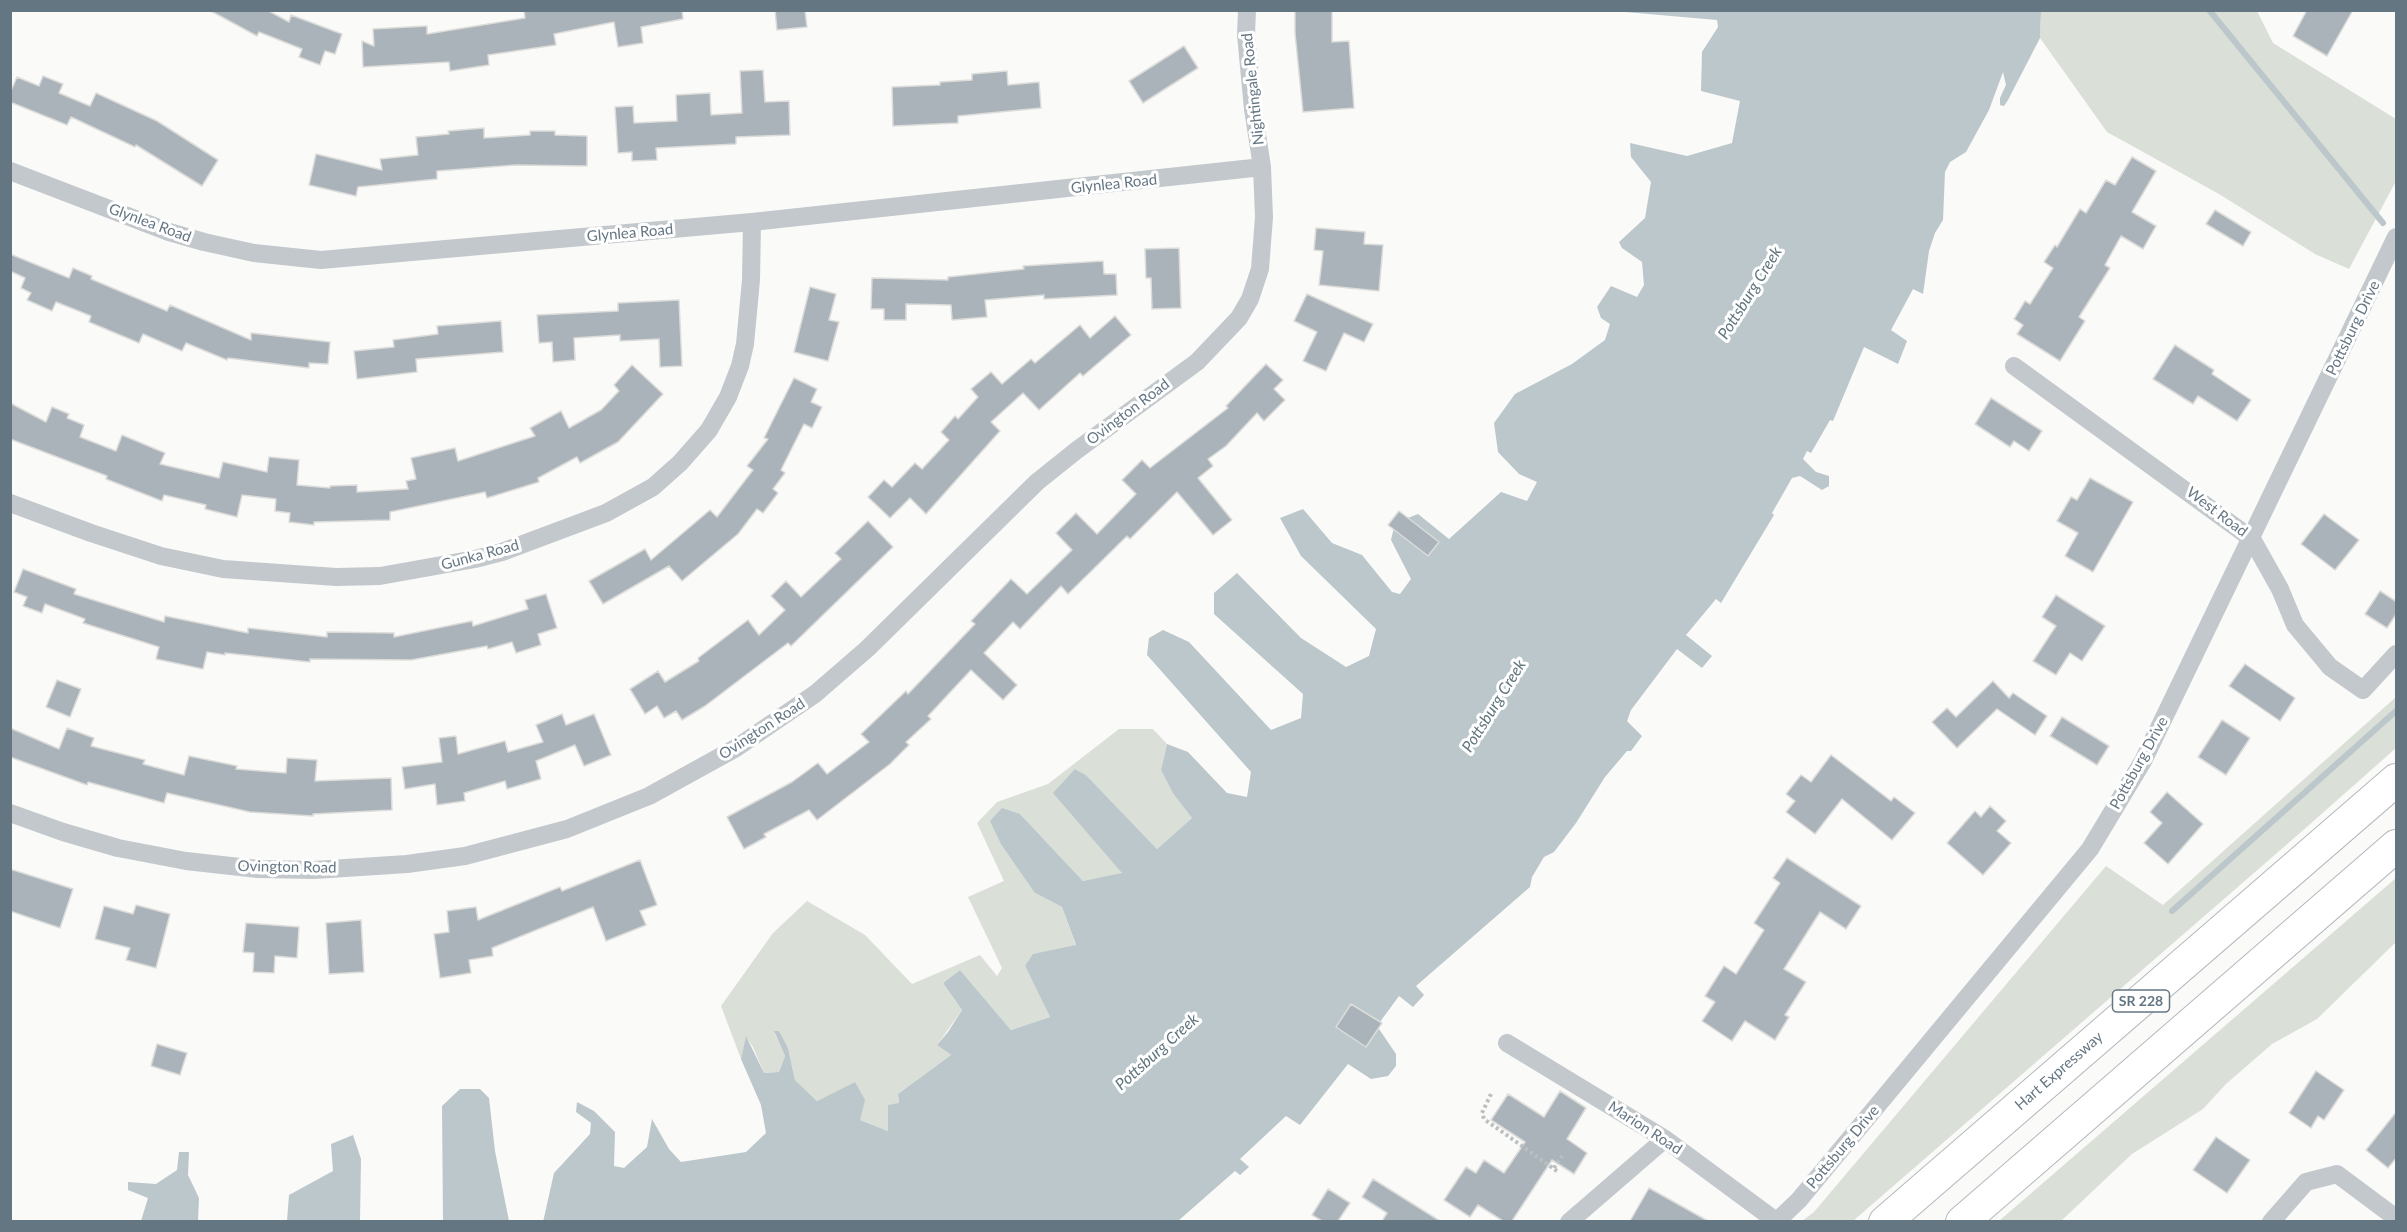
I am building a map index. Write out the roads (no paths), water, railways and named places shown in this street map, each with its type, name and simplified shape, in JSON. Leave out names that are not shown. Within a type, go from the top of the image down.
[{"type":"highway","name":"Hart Expressway","points":[[1886,1221],[2397,780]]},
{"type":"highway","points":[[1962,1221],[2397,846]]},
{"type":"street","name":"Nightingale Road","points":[[1247,10],[1246,35],[1252,98],[1262,167]]},
{"type":"street","name":"Glynlea Road","points":[[10,171],[169,232],[244,251],[299,259],[355,258],[752,222],[1262,167]]},
{"type":"street","name":"Ovington Road","points":[[10,813],[118,848],[186,861],[258,869],[314,870],[407,864],[483,852],[567,829],[649,796],[736,748],[815,694],[867,649],[1037,482],[1197,362],[1219,342],[1239,318],[1250,299],[1260,269],[1264,217],[1262,167]]},
{"type":"street","name":"Gunka Road","points":[[10,503],[161,556],[223,569],[336,577],[380,576],[475,559],[502,552],[606,513],[653,487],[680,463],[709,430],[728,397],[740,366],[745,344],[751,280],[752,222]]},
{"type":"street","name":"Pottsburg Drive","points":[[1776,1221],[1799,1200],[2090,849],[2143,761],[2397,237]]},
{"type":"street","name":"West Road","points":[[2014,366],[2252,539],[2280,590],[2295,625],[2330,667],[2362,690],[2397,654]]},
{"type":"street","name":"Marion Road","points":[[1507,1043],[1665,1139],[1776,1221]]},
{"type":"street","points":[[1569,1221],[1665,1139]]},
{"type":"street","points":[[2271,1221],[2306,1182],[2337,1174],[2397,1218]]},
{"type":"water","name":"Pottsburg Creek","points":[[1614,11],[2041,11],[2040,38],[2008,100],[2004,106],[2000,105],[2000,98],[2006,85],[2003,72],[1989,110],[1966,152],[1950,162],[1945,172],[1943,220],[1935,233],[1929,251],[1923,294],[1913,289],[1891,330],[1907,341],[1898,364],[1864,347],[1833,421],[1830,420],[1811,453],[1807,451],[1803,459],[1816,472],[1829,476],[1829,486],[1822,490],[1800,476],[1792,478],[1772,513],[1774,515],[1721,603],[1716,599],[1686,635],[1712,656],[1702,668],[1677,649],[1631,710],[1627,721],[1642,736],[1631,751],[1627,751],[1605,777],[1576,823],[1554,852],[1544,857],[1532,877],[1530,887],[1416,986],[1424,995],[1413,1007],[1399,996],[1377,1026],[1396,1054],[1396,1066],[1388,1076],[1371,1079],[1348,1064],[1300,1125],[1286,1116],[1240,1159],[1249,1167],[1240,1175],[1235,1171],[1178,1221],[543,1222],[554,1173],[590,1134],[591,1123],[576,1112],[577,1102],[594,1111],[615,1132],[614,1166],[624,1168],[647,1147],[652,1119],[669,1149],[681,1162],[746,1152],[766,1133],[761,1105],[741,1059],[746,1036],[764,1073],[779,1072],[785,1056],[774,1031],[779,1031],[788,1048],[795,1080],[817,1101],[855,1082],[865,1100],[860,1120],[888,1131],[888,1105],[899,1103],[898,1094],[951,1055],[937,1045],[962,1010],[943,983],[960,970],[1011,1030],[1050,1017],[1025,966],[1033,954],[1076,945],[1062,907],[1035,893],[1001,844],[990,821],[1002,808],[1020,814],[1083,881],[1122,873],[1053,793],[1075,769],[1086,775],[1157,849],[1192,818],[1173,793],[1161,770],[1167,744],[1188,752],[1227,793],[1247,797],[1251,772],[1147,655],[1149,638],[1163,630],[1189,642],[1271,730],[1301,718],[1303,694],[1214,614],[1214,593],[1237,573],[1301,638],[1346,667],[1369,656],[1376,629],[1301,556],[1280,518],[1303,509],[1332,543],[1362,555],[1392,592],[1400,594],[1411,579],[1391,540],[1395,523],[1418,514],[1449,539],[1501,492],[1527,501],[1537,482],[1519,474],[1498,452],[1494,423],[1515,394],[1572,364],[1605,340],[1610,324],[1601,318],[1597,307],[1611,286],[1637,297],[1644,285],[1642,262],[1622,248],[1619,242],[1645,218],[1651,182],[1631,157],[1630,143],[1687,156],[1732,143],[1740,101],[1701,91],[1702,52],[1718,27],[1717,20]]},
{"type":"water","points":[[460,1089],[480,1089],[489,1098],[495,1151],[509,1221],[443,1221],[442,1106]]},
{"type":"water","points":[[353,1135],[361,1159],[360,1221],[287,1221],[289,1195],[333,1171],[331,1144]]},
{"type":"water","points":[[179,1152],[189,1152],[188,1175],[199,1198],[198,1221],[141,1221],[148,1198],[128,1190],[128,1182],[156,1184],[177,1170]]},
{"type":"waterway","points":[[2209,10],[2383,223]]},
{"type":"waterway","points":[[2172,911],[2396,711]]}]
